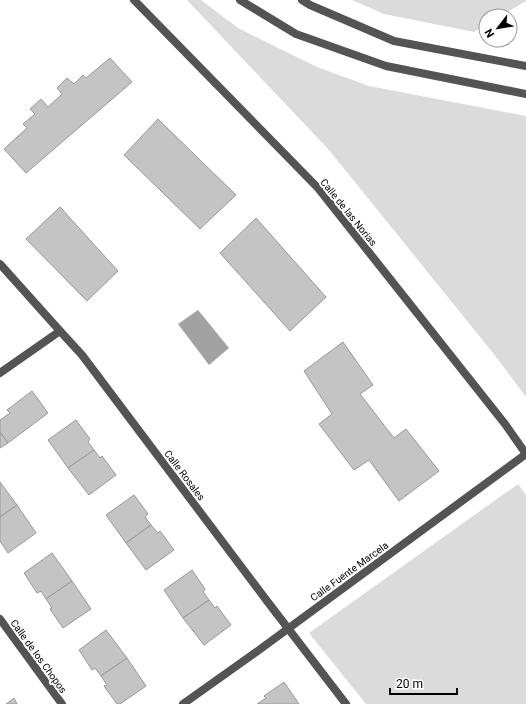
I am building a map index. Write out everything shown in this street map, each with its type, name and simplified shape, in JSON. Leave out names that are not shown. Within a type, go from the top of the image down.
[{"type":"street","name":"Calle de las Norias","points":[[134,0],[318,188],[505,424],[526,454]]},
{"type":"street","points":[[240,0],[296,34],[386,66],[526,94]]},
{"type":"street","points":[[302,0],[310,5],[394,41],[526,66]]},
{"type":"street","name":"Calle Rosales","points":[[0,264],[82,355],[346,704]]},
{"type":"street","points":[[0,373],[60,331]]},
{"type":"street","name":"Calle Fuente Marcela","points":[[183,704],[288,629],[526,454]]},
{"type":"street","name":"Calle de los Chopos","points":[[0,619],[62,704]]},
{"type":"shaded area","points":[[187,0],[201,0],[238,28],[317,67],[369,86],[526,116],[526,397],[497,358],[329,150]]},
{"type":"shaded area","points":[[352,0],[526,0],[514,8],[478,8],[478,30],[474,32],[384,14]]},
{"type":"shaded area","points":[[198,310],[229,348],[209,365],[178,324]]},
{"type":"shaded area","points":[[518,484],[526,495],[526,704],[366,704],[309,633]]},
{"type":"building","points":[[110,58],[132,82],[26,173],[4,149],[27,128],[23,124],[35,114],[30,109],[41,99],[48,107],[62,94],[57,88],[67,78],[74,84],[83,75],[86,78]]},
{"type":"building","points":[[158,119],[236,195],[200,229],[124,155]]},
{"type":"building","points":[[60,207],[118,271],[87,301],[26,239]]},
{"type":"building","points":[[256,218],[326,297],[290,331],[220,253]]},
{"type":"building","points":[[343,342],[373,385],[360,394],[394,438],[406,429],[439,471],[399,501],[369,460],[354,470],[319,424],[332,414],[304,371]]},
{"type":"building","points":[[32,391],[48,413],[8,443],[0,432],[0,420],[10,413],[7,410]]},
{"type":"building","points":[[76,420],[90,439],[88,442],[94,450],[68,468],[48,440]]},
{"type":"building","points":[[0,432],[8,443],[0,448]]},
{"type":"building","points":[[94,450],[100,458],[102,456],[116,475],[89,495],[68,468]]},
{"type":"building","points":[[0,482],[17,505],[0,517]]},
{"type":"building","points":[[134,495],[148,514],[145,517],[151,525],[126,543],[106,515]]},
{"type":"building","points":[[17,505],[36,533],[8,553],[0,541],[0,517]]},
{"type":"building","points":[[151,525],[158,533],[160,531],[174,550],[146,570],[126,543]]},
{"type":"building","points":[[52,553],[72,581],[46,599],[41,591],[37,593],[24,573]]},
{"type":"building","points":[[192,570],[205,589],[203,592],[209,600],[183,618],[164,590]]},
{"type":"building","points":[[72,581],[91,609],[63,628],[50,609],[52,608],[46,599]]},
{"type":"building","points":[[209,600],[215,608],[217,606],[231,625],[204,645],[183,618]]},
{"type":"building","points":[[106,630],[127,658],[101,676],[95,668],[92,670],[79,650]]},
{"type":"building","points":[[127,658],[146,686],[120,704],[117,704],[104,686],[107,685],[101,676]]},
{"type":"building","points":[[284,682],[299,704],[257,704],[266,698],[264,696]]},
{"type":"building","points":[[14,698],[17,704],[6,704]]}]
